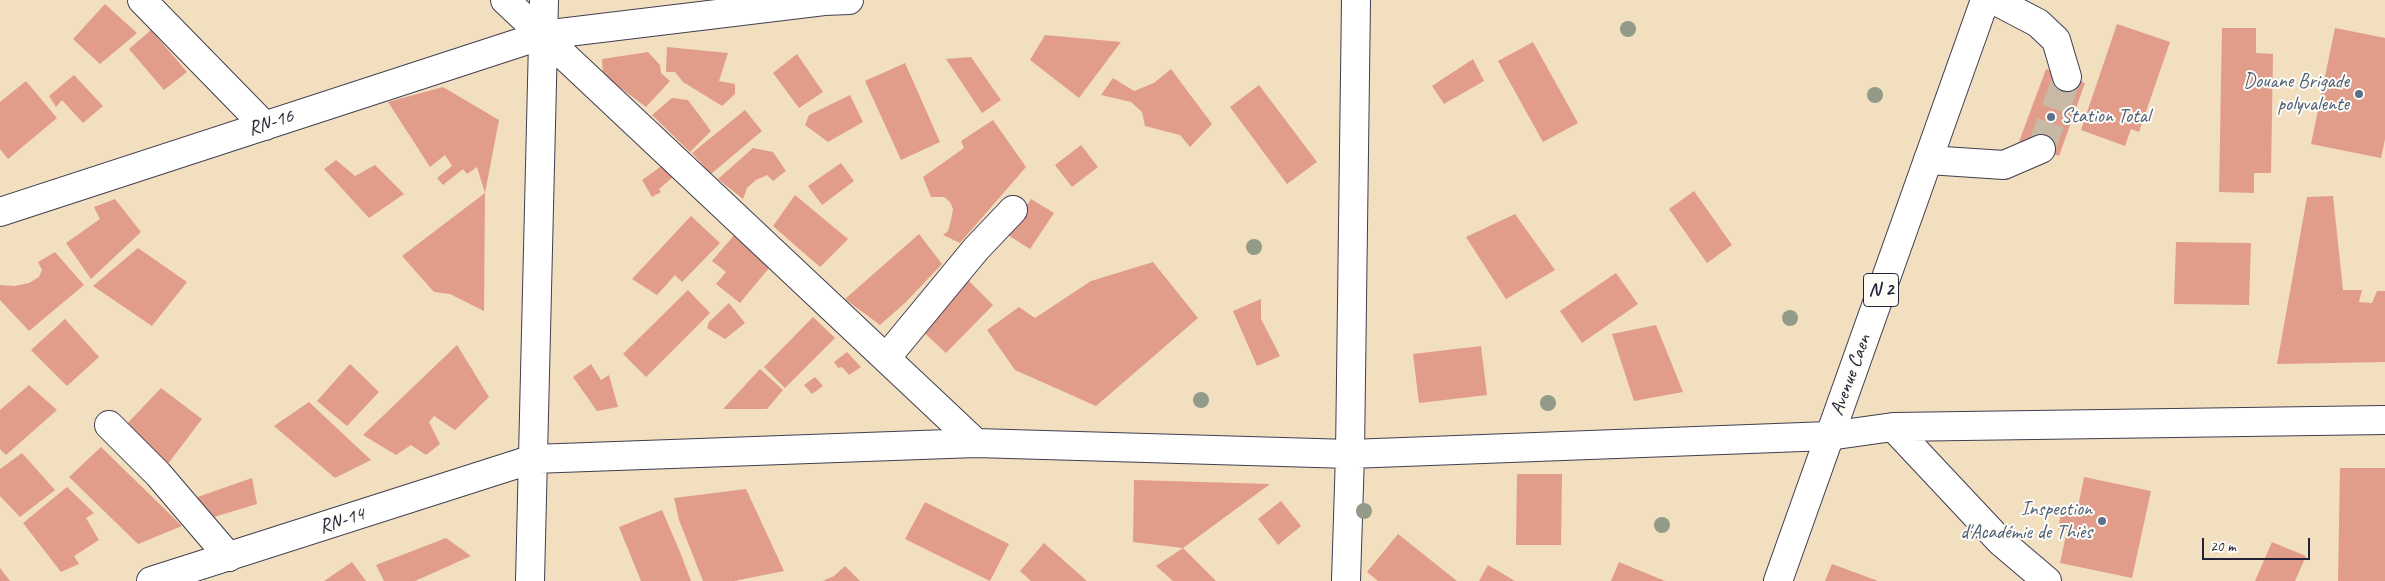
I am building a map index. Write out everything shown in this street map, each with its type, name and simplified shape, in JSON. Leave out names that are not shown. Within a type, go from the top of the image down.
[{"type":"main road","points":[[142,0],[265,126]]},
{"type":"main road","points":[[505,0],[976,443]]},
{"type":"main road","points":[[530,581],[544,0]]},
{"type":"main road","name":"RN-16","points":[[0,212],[543,35],[824,1],[849,0]]},
{"type":"main road","points":[[1346,581],[1350,454],[1356,0]]},
{"type":"main road","name":"Avenue Caen","points":[[1778,581],[1985,0]]},
{"type":"main road","points":[[1994,0],[2038,23],[2056,40],[2067,77]]},
{"type":"main road","points":[[1928,160],[2004,165],[2041,149]]},
{"type":"main road","points":[[886,358],[976,249],[1013,210]]},
{"type":"main road","name":"RN-14","points":[[151,581],[533,459],[976,443],[1350,454],[1829,436],[1893,427],[2385,420]]},
{"type":"main road","points":[[109,425],[158,474],[229,557]]},
{"type":"main road","points":[[1893,427],[2000,541],[2047,581]]},
{"type":"building","points":[[105,4],[137,33],[100,64],[73,39]]},
{"type":"building","points":[[2117,24],[2170,42],[2139,132],[2131,129],[2125,146],[2081,130]]},
{"type":"building","points":[[2222,28],[2256,28],[2256,53],[2273,54],[2271,173],[2254,173],[2254,193],[2219,192]]},
{"type":"building","points":[[2335,28],[2385,38],[2385,139],[2381,158],[2311,144]]},
{"type":"building","points":[[151,30],[187,72],[164,90],[129,49]]},
{"type":"building","points":[[1045,35],[1121,42],[1079,98],[1030,60]]},
{"type":"building","points":[[1533,42],[1578,123],[1543,142],[1498,61]]},
{"type":"building","points":[[667,47],[728,53],[719,81],[735,84],[735,94],[722,106],[683,82],[675,72],[666,72]]},
{"type":"building","points":[[648,52],[660,65],[661,73],[670,81],[646,107],[603,75],[602,59]]},
{"type":"building","points":[[797,54],[823,92],[799,108],[773,73]]},
{"type":"building","points":[[971,57],[1001,100],[982,113],[946,59]]},
{"type":"building","points":[[1473,59],[1484,81],[1444,104],[1432,86]]},
{"type":"building","points":[[905,63],[940,142],[901,160],[865,81]]},
{"type":"building","points":[[1171,69],[1212,124],[1190,147],[1180,135],[1145,126],[1142,112],[1131,102],[1101,95],[1113,78],[1134,91],[1154,83]]},
{"type":"building","points":[[2046,69],[2085,83],[2059,156],[2019,142]]},
{"type":"building","points":[[74,75],[103,106],[83,123],[62,100],[56,107],[49,96]]},
{"type":"building","points":[[26,81],[57,118],[8,159],[0,149],[0,102]]},
{"type":"building","points":[[1259,85],[1317,162],[1287,184],[1230,107]]},
{"type":"building","points":[[443,87],[499,120],[485,193],[477,167],[467,174],[463,169],[443,185],[437,178],[452,166],[445,155],[430,167],[388,102]]},
{"type":"building","points":[[850,95],[863,122],[828,142],[805,125],[809,115]]},
{"type":"building","points":[[672,98],[688,100],[711,131],[690,152],[652,115]]},
{"type":"building","points":[[745,110],[762,131],[711,174],[692,153]]},
{"type":"building","points":[[993,120],[1026,167],[960,243],[943,235],[948,231],[951,220],[953,209],[950,202],[944,197],[931,197],[923,177],[964,148],[961,141]]},
{"type":"building","points":[[1081,145],[1098,167],[1072,187],[1055,165]]},
{"type":"building","points":[[753,148],[773,152],[786,171],[773,181],[767,175],[756,180],[747,188],[743,199],[718,179]]},
{"type":"building","points":[[336,160],[355,176],[375,165],[404,194],[369,218],[324,169]]},
{"type":"building","points":[[841,163],[854,181],[822,205],[808,186]]},
{"type":"building","points":[[663,165],[673,177],[659,189],[661,192],[652,197],[642,180]]},
{"type":"building","points":[[1694,191],[1732,245],[1707,263],[1669,209]]},
{"type":"building","points":[[485,193],[484,311],[450,294],[434,292],[402,256]]},
{"type":"building","points":[[795,195],[848,239],[820,267],[773,226]]},
{"type":"building","points":[[2333,196],[2343,290],[2362,290],[2359,302],[2372,303],[2377,291],[2385,291],[2385,362],[2277,364],[2307,197]]},
{"type":"building","points":[[115,199],[141,232],[91,279],[66,243],[100,219],[94,207]]},
{"type":"building","points":[[1031,199],[1054,213],[1030,249],[1008,235]]},
{"type":"building","points":[[1515,214],[1555,270],[1506,299],[1466,237]]},
{"type":"building","points":[[691,216],[720,243],[682,282],[675,275],[657,295],[632,279]]},
{"type":"building","points":[[736,233],[773,263],[740,303],[716,284],[726,272],[712,261]]},
{"type":"building","points":[[919,234],[942,264],[905,303],[880,325],[845,299]]},
{"type":"building","points":[[2176,242],[2251,243],[2249,305],[2174,304]]},
{"type":"building","points":[[138,248],[187,282],[152,326],[93,286]]},
{"type":"building","points":[[55,252],[84,285],[29,331],[0,300],[0,285],[15,286],[29,283],[39,277],[42,270],[38,262]]},
{"type":"building","points":[[1153,262],[1198,318],[1096,406],[1015,370],[987,330],[1019,307],[1035,318],[1091,281]]},
{"type":"building","points":[[1616,273],[1638,304],[1582,343],[1560,311]]},
{"type":"building","points":[[967,279],[993,305],[946,353],[919,328]]},
{"type":"building","points":[[688,290],[710,313],[646,377],[623,354]]},
{"type":"building","points":[[1261,299],[1261,319],[1280,356],[1257,366],[1233,311]]},
{"type":"building","points":[[729,303],[745,323],[725,339],[707,328],[709,322]]},
{"type":"building","points":[[813,317],[835,338],[785,388],[764,367]]},
{"type":"building","points":[[65,319],[99,357],[67,386],[31,350]]},
{"type":"building","points":[[1656,325],[1683,392],[1634,401],[1612,334]]},
{"type":"building","points":[[457,345],[489,397],[455,430],[434,416],[429,422],[440,444],[426,455],[411,445],[396,455],[363,435]]},
{"type":"building","points":[[1481,346],[1487,395],[1419,403],[1413,354]]},
{"type":"building","points":[[847,352],[861,367],[849,375],[842,367],[838,368],[834,362]]},
{"type":"building","points":[[350,364],[379,392],[347,426],[317,401]]},
{"type":"building","points":[[591,364],[601,380],[609,375],[618,407],[597,411],[573,377]]},
{"type":"building","points":[[760,369],[783,390],[767,409],[723,409]]},
{"type":"building","points":[[815,377],[823,386],[812,394],[804,385]]},
{"type":"building","points":[[29,385],[57,410],[6,455],[0,449],[0,410]]},
{"type":"building","points":[[161,388],[202,419],[164,469],[122,429]]},
{"type":"building","points":[[309,402],[371,460],[335,478],[274,426]]},
{"type":"building","points":[[101,447],[182,526],[138,544],[69,477]]},
{"type":"building","points":[[22,453],[55,490],[20,517],[0,496],[0,469]]},
{"type":"building","points":[[2340,468],[2385,468],[2385,581],[2338,581]]},
{"type":"building","points":[[1517,474],[1562,474],[1561,545],[1516,545]]},
{"type":"building","name":"Inspection d'Académie de Thiès","points":[[2084,477],[2151,491],[2132,578],[2060,563],[2067,530],[2058,529],[2062,509],[2077,512]]},
{"type":"building","points":[[252,478],[257,504],[204,520],[189,500]]},
{"type":"building","points":[[1134,480],[1270,484],[1183,548],[1133,542]]},
{"type":"building","points":[[67,487],[94,513],[86,518],[99,540],[74,556],[79,564],[61,572],[23,523]]},
{"type":"building","points":[[746,489],[784,571],[734,581],[703,581],[679,520],[674,498]]},
{"type":"building","points":[[1281,501],[1301,526],[1278,545],[1258,519]]},
{"type":"building","points":[[925,502],[1009,544],[990,581],[905,539]]},
{"type":"building","points":[[662,510],[691,581],[641,581],[619,527]]},
{"type":"building","points":[[1398,534],[1457,581],[1378,581],[1367,572]]},
{"type":"building","points":[[446,538],[471,556],[415,581],[384,581],[376,565]]},
{"type":"building","points":[[2272,542],[2306,556],[2295,581],[2255,581]]},
{"type":"building","points":[[1044,543],[1087,581],[1031,581],[1020,571]]},
{"type":"building","points":[[1183,548],[1216,581],[1173,581],[1156,566]]},
{"type":"building","points":[[352,562],[366,581],[324,581]]},
{"type":"building","points":[[1619,562],[1665,581],[1611,581]]},
{"type":"building","points":[[1832,564],[1878,581],[1825,581]]},
{"type":"building","points":[[1488,565],[1515,581],[1479,581]]},
{"type":"building","points":[[845,566],[860,581],[823,581],[834,576]]},
{"type":"building","points":[[0,568],[10,581],[0,581]]},
{"type":"tunnel","points":[[2041,149],[2067,77]]},
{"type":"place","name":"Douane Brigade polyvalente","points":[[2359,94]]},
{"type":"place","name":"Station Total","points":[[2051,117]]},
{"type":"place","name":"Inspection d'Académie de Thiès","points":[[2102,521]]}]
